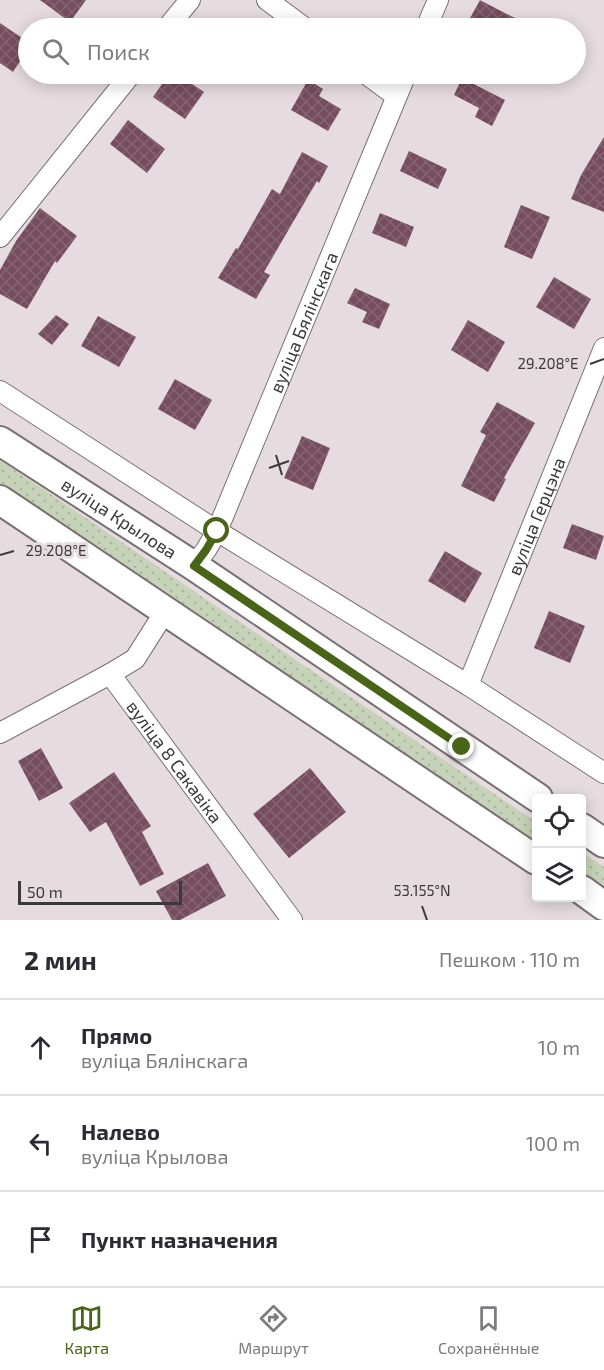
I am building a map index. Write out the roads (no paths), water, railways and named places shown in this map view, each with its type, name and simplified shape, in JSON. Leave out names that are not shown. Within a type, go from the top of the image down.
[{"type":"main road","name":"вуліца Крылова","points":[[0,441],[194,566],[532,794]]},
{"type":"main road","points":[[0,500],[532,857]]},
{"type":"main road","points":[[586,831],[604,843]]},
{"type":"main road","points":[[586,893],[604,906]]},
{"type":"street","points":[[175,18],[190,0]]},
{"type":"street","points":[[267,0],[291,18]]},
{"type":"street","points":[[430,18],[438,0]]},
{"type":"street","points":[[0,237],[123,84]]},
{"type":"street","points":[[380,84],[396,96]]},
{"type":"street","name":"вуліца Бялінскага","points":[[194,566],[217,531],[401,84]]},
{"type":"street","name":"вуліца Герцэна","points":[[468,686],[604,348]]},
{"type":"street","points":[[0,391],[217,531],[604,773]]},
{"type":"street","points":[[0,733],[135,659],[166,610]]},
{"type":"street","name":"вуліца 8 Сакавіка","points":[[110,674],[292,920]]}]
